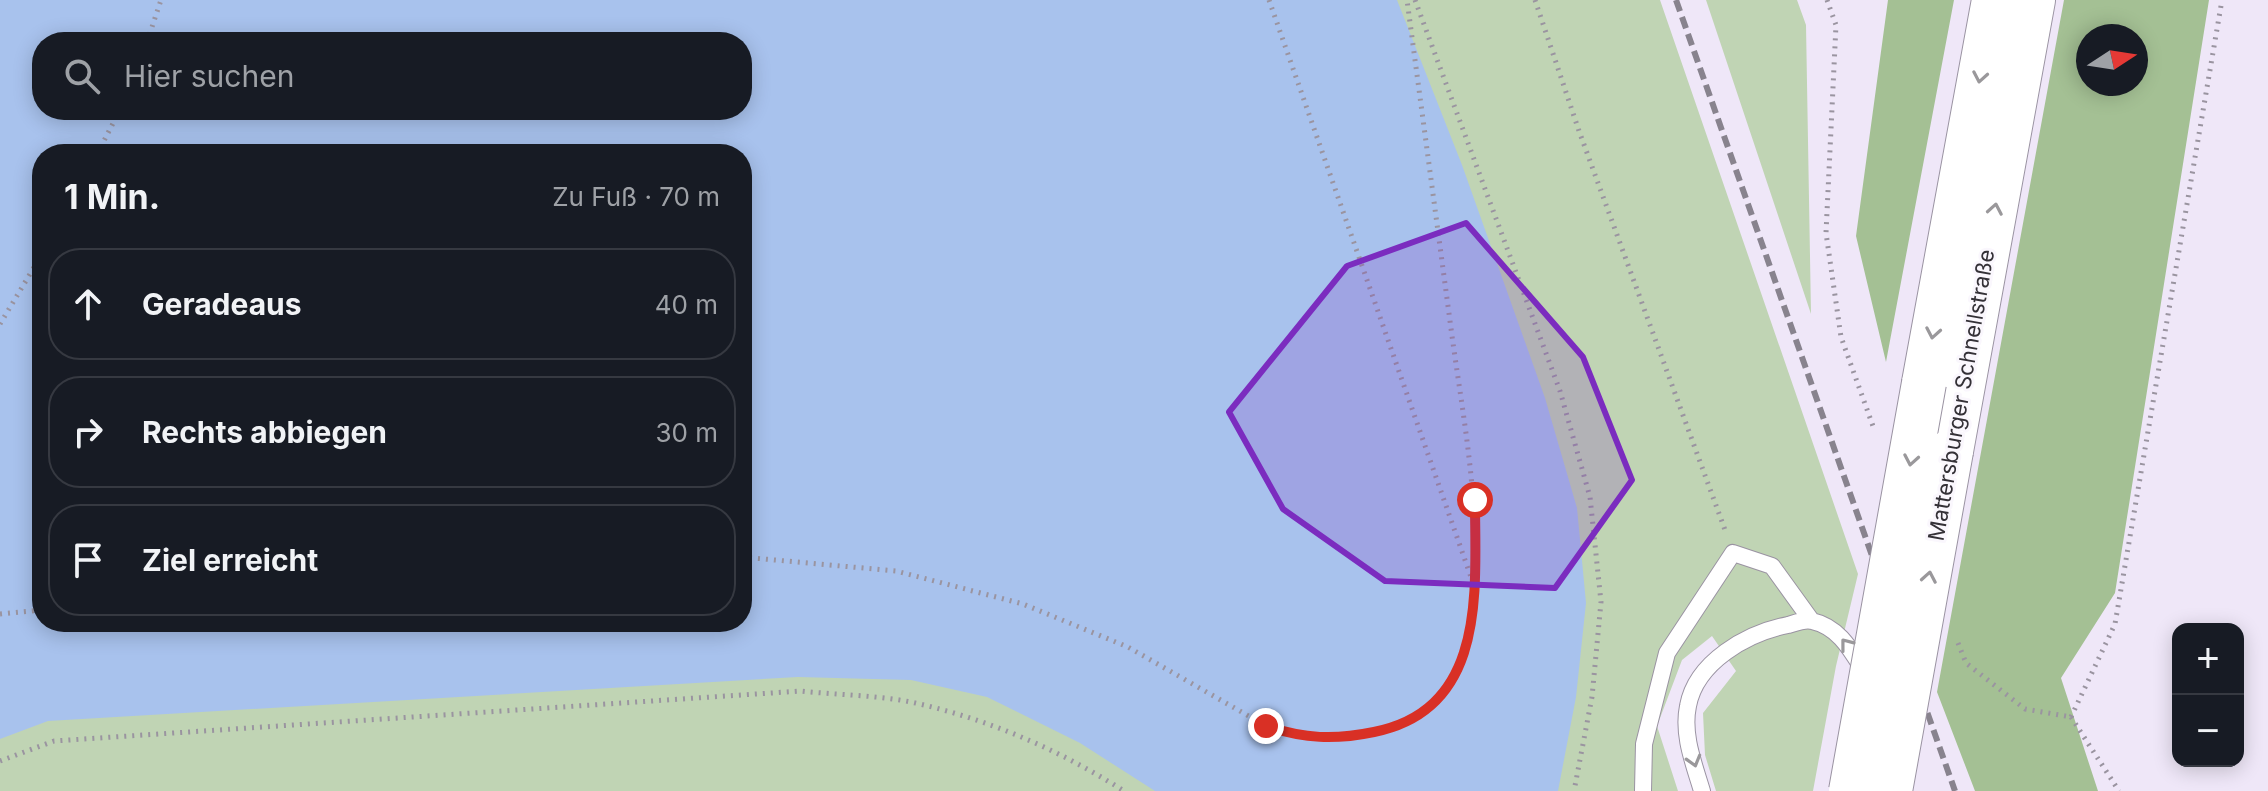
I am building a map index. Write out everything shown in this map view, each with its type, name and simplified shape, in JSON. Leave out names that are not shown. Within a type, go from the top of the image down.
[{"type":"highway","name":"Mattersburger Schnellstraße","points":[[1851,791],[1994,0]]},
{"type":"highway","name":"Mattersburger Schnellstraße","points":[[1890,791],[2033,0]]},
{"type":"lane","points":[[1643,791],[1644,744],[1667,653],[1733,553],[1772,566],[1811,620],[1842,636],[1878,693],[1911,791]]},
{"type":"lane","points":[[1702,791],[1687,737],[1688,706],[1698,679],[1724,653],[1765,629],[1811,620]]},
{"type":"path","points":[[150,32],[161,0]]},
{"type":"path","points":[[1269,0],[1475,587]]},
{"type":"path","points":[[752,558],[896,571],[1023,604],[1128,647],[1266,726],[1323,739],[1389,729],[1416,717],[1443,696],[1464,660],[1475,587],[1475,500],[1407,0]]},
{"type":"path","points":[[1415,0],[1560,391],[1590,497],[1601,602],[1592,697],[1574,791]]},
{"type":"path","points":[[1535,0],[1584,145],[1733,553]]},
{"type":"path","points":[[2119,791],[2071,717],[2115,624],[2222,0]]},
{"type":"path","points":[[102,144],[115,120]]},
{"type":"path","points":[[0,324],[32,271]]},
{"type":"path","points":[[0,614],[32,611]]},
{"type":"path","points":[[0,761],[54,741],[801,691],[908,702],[981,720],[1074,759],[1124,791]]},
{"type":"highlighted area","points":[[1466,223],[1583,357],[1632,480],[1555,588],[1385,581],[1283,509],[1229,412],[1347,266]]},
{"type":"green space","points":[[0,0],[1660,0],[1858,574],[1836,666],[1813,791],[1716,791],[1705,755],[1703,713],[1736,671],[1712,636],[1682,660],[1657,726],[1678,791],[0,791]]},
{"type":"green space","points":[[1706,0],[1797,0],[1806,25],[1811,314]]},
{"type":"green space","points":[[1888,0],[1954,0],[1886,362],[1856,236]]},
{"type":"green space","points":[[2064,0],[2209,0],[2115,593],[2061,678],[2098,791],[1975,791],[1937,692]]},
{"type":"water","points":[[0,0],[1397,0],[1462,165],[1545,398],[1577,508],[1586,603],[1576,697],[1558,791],[1155,791],[1080,743],[987,697],[911,680],[798,677],[48,721],[0,739]]},
{"type":"railway","points":[[1676,0],[1955,791]]},
{"type":"route","points":[[1266,726],[1291,735],[1323,739],[1351,736],[1389,729],[1416,717],[1443,696],[1464,660],[1475,587],[1475,500]]}]
